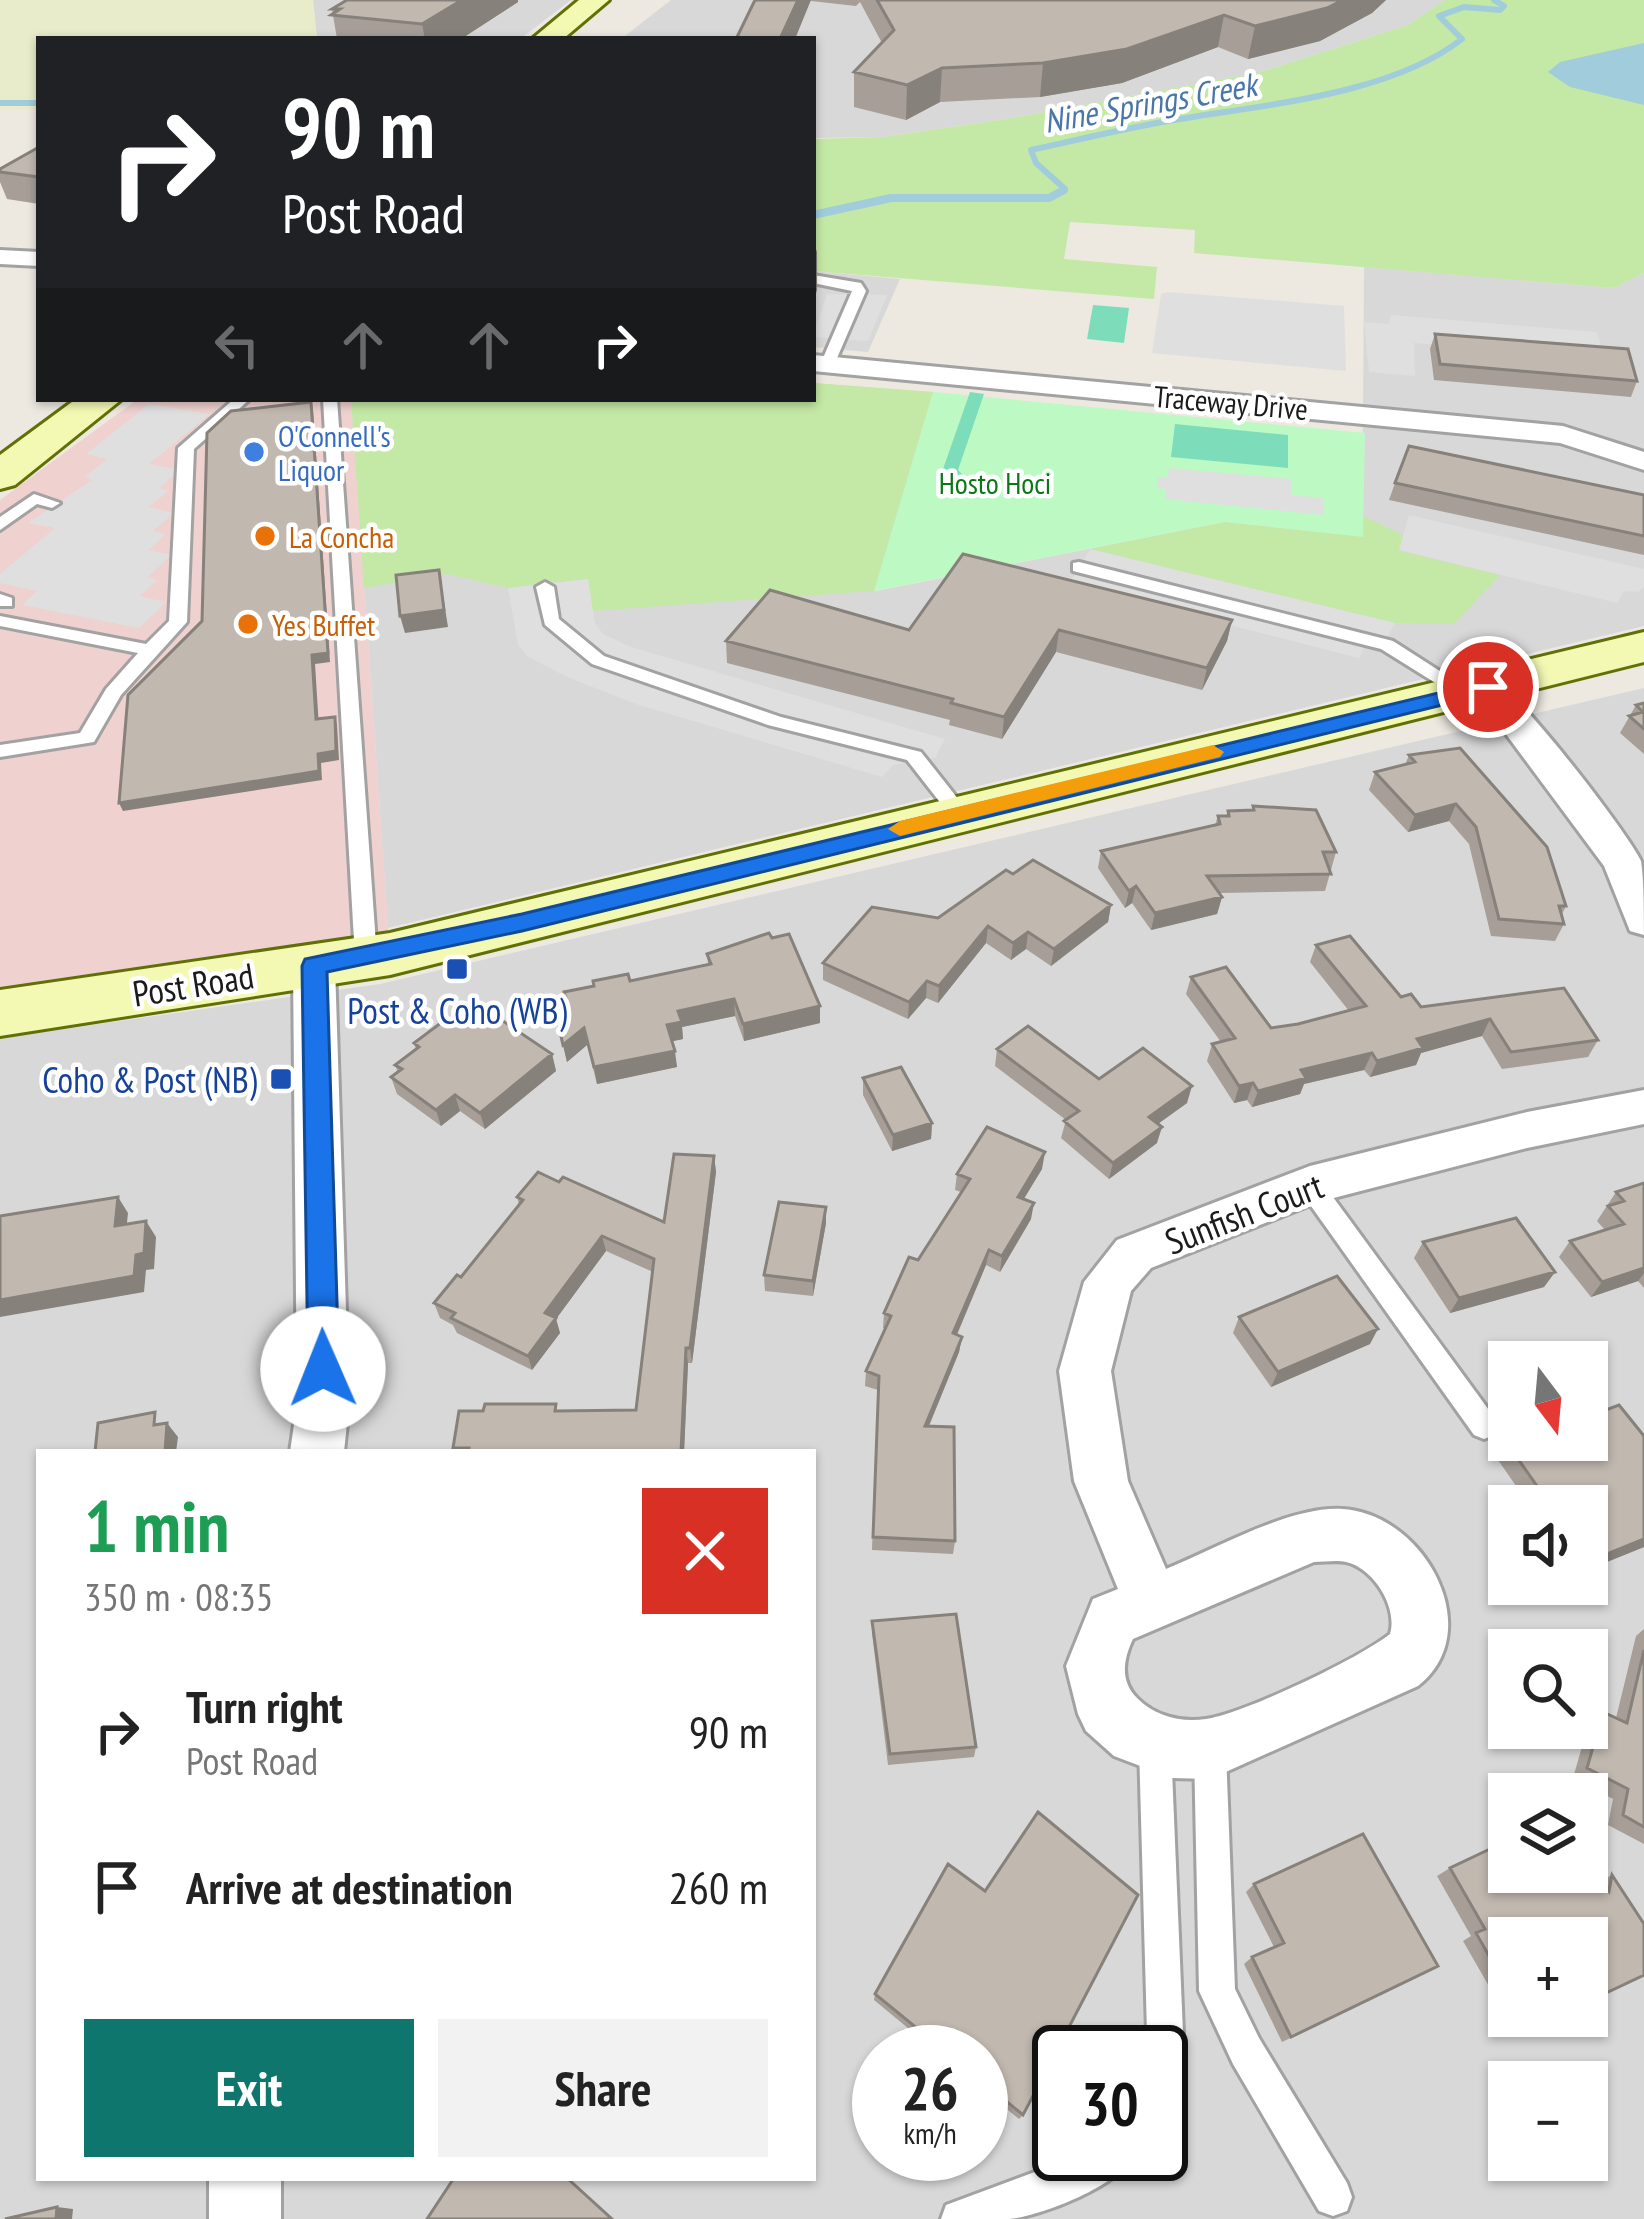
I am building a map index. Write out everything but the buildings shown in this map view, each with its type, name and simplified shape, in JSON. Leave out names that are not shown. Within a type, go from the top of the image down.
[{"type":"street","points":[[551,36],[606,6]]},
{"type":"street","points":[[584,36],[606,6]]},
{"type":"street","points":[[0,257],[36,259]]},
{"type":"street","name":"Traceway Drive","points":[[820,364],[1543,432],[1619,449],[1644,461]]},
{"type":"street","points":[[0,476],[98,402]]},
{"type":"street","name":"Post Road","points":[[0,1013],[340,962],[1644,647]]},
{"type":"street","points":[[1476,690],[1519,721],[1623,863],[1644,921]]},
{"type":"street","points":[[317,1449],[340,962]]},
{"type":"street","name":"Sunfish Court","points":[[1151,1600],[1101,1481],[1085,1372],[1109,1282],[1134,1254],[1310,1184],[1527,1130],[1644,1108]]},
{"type":"street","points":[[1348,1534],[1386,1555],[1419,1602],[1423,1627],[1412,1654],[1382,1673],[1182,1747],[1126,1729],[1109,1710],[1095,1677],[1098,1648],[1113,1619],[1313,1536],[1348,1534]]},
{"type":"street","points":[[245,2181],[245,2219]]},
{"type":"lane","points":[[816,279],[856,286],[859,292],[820,364]]},
{"type":"lane","points":[[0,751],[87,738],[113,694],[178,622],[186,448],[240,402]]},
{"type":"lane","points":[[330,402],[340,962]]},
{"type":"lane","points":[[0,525],[34,499],[52,503]]},
{"type":"lane","points":[[1079,567],[1387,645],[1476,690]]},
{"type":"lane","points":[[545,587],[551,621],[598,660],[775,722],[914,756],[960,814]]},
{"type":"lane","points":[[2,607],[150,650]]},
{"type":"lane","points":[[1310,1184],[1484,1426]]},
{"type":"lane","points":[[1165,2025],[1182,1747]]},
{"type":"lane","points":[[1182,1747],[1217,1991],[1246,2051],[1333,2197]]},
{"type":"lane","points":[[960,2219],[1067,2181]]},
{"type":"shaded area","points":[[313,0],[571,0],[524,36],[317,36]]},
{"type":"shaded area","points":[[671,0],[1445,0],[1408,25],[1261,72],[884,137],[816,138],[816,36],[625,36]]},
{"type":"shaded area","points":[[1364,267],[1614,288],[1644,273],[1644,626],[388,928],[351,402],[816,402],[816,383],[933,392],[876,591],[1225,522],[1362,536]]},
{"type":"shaded area","points":[[816,271],[900,279],[868,352],[816,347]]},
{"type":"shaded area","points":[[827,294],[887,295],[868,341],[816,337]]},
{"type":"shaded area","points":[[1161,294],[1344,306],[1346,371],[1152,353]]},
{"type":"shaded area","points":[[1391,315],[1597,332],[1605,359],[1414,343],[1415,376],[1369,372],[1364,322],[1389,324]]},
{"type":"shaded area","points":[[134,402],[351,402],[390,954],[0,1013],[0,500]]},
{"type":"shaded area","points":[[149,404],[210,414],[149,464],[180,470],[159,488],[168,491],[149,507],[174,513],[153,531],[166,534],[149,550],[171,555],[148,577],[157,580],[140,596],[166,602],[139,628],[22,605],[37,591],[0,583],[0,574],[55,528],[28,523],[92,480],[85,477],[107,459],[86,454]]},
{"type":"shaded area","points":[[1169,468],[1291,479],[1291,495],[1323,498],[1324,515],[1165,499],[1166,489],[1157,488],[1158,477],[1168,477]]},
{"type":"shaded area","points":[[1409,515],[1644,569],[1644,587],[1638,592],[1624,591],[1617,603],[1399,550]]},
{"type":"shaded area","points":[[1090,549],[1395,623],[1381,649],[1365,645],[1359,658],[1069,584]]},
{"type":"shaded area","points":[[588,579],[595,623],[603,634],[631,647],[945,739],[935,758],[893,765],[882,777],[636,704],[527,656],[518,645],[508,588]]},
{"type":"shaded area","points":[[1644,688],[1644,2219],[0,2219],[0,1038],[380,984]]},
{"type":"green space","points":[[0,0],[313,0],[317,36],[36,36],[36,110],[0,109]]},
{"type":"green space","points":[[1445,0],[1644,0],[1644,273],[1614,288],[1194,253],[1195,230],[1070,222],[1064,259],[1157,267],[1154,299],[816,271],[816,139],[884,137],[1006,119],[1261,72],[1408,25]]},
{"type":"green space","points":[[1093,305],[1129,308],[1124,343],[1087,339]]},
{"type":"green space","points":[[816,383],[933,392],[874,591],[592,611],[588,579],[508,588],[447,574],[364,588],[351,402],[816,402]]},
{"type":"green space","name":"Hosto Hoci","points":[[933,392],[1365,433],[1363,537],[1225,522],[874,591]]},
{"type":"green space","points":[[970,392],[984,394],[958,470],[969,481],[944,488],[943,469]]},
{"type":"green space","points":[[1175,424],[1288,435],[1288,468],[1171,457]]},
{"type":"green space","points":[[1363,516],[1403,535],[1400,551],[1500,575],[1454,624],[1395,623],[1090,549],[1225,522],[1362,536]]},
{"type":"water","points":[[1644,43],[1644,105],[1570,87],[1548,72],[1560,62]]},
{"type":"waterway","name":"Nine Springs Creek","points":[[1058,193],[1065,189],[1036,163],[1031,150],[1361,86],[1398,74],[1462,39],[1439,16],[1464,7],[1500,10],[1504,6],[1494,0]]},
{"type":"waterway","name":"Nine Springs Creek","points":[[0,103],[36,103]]},
{"type":"waterway","name":"Nine Springs Creek","points":[[816,214],[891,198],[1049,198],[1064,190]]},
{"type":"slow traffic","points":[[900,829],[1213,752]]},
{"type":"place","name":"O'Connell's Liquor","points":[[254,452]]},
{"type":"place","name":"La Concha","points":[[265,536]]},
{"type":"place","name":"Yes Buffet","points":[[248,624]]},
{"type":"place","name":"Post & Coho (WB)","points":[[457,969]]},
{"type":"place","name":"Coho & Post (NB)","points":[[281,1079]]},
{"type":"route","points":[[323,1369],[314,966],[522,923],[1488,687]]}]
